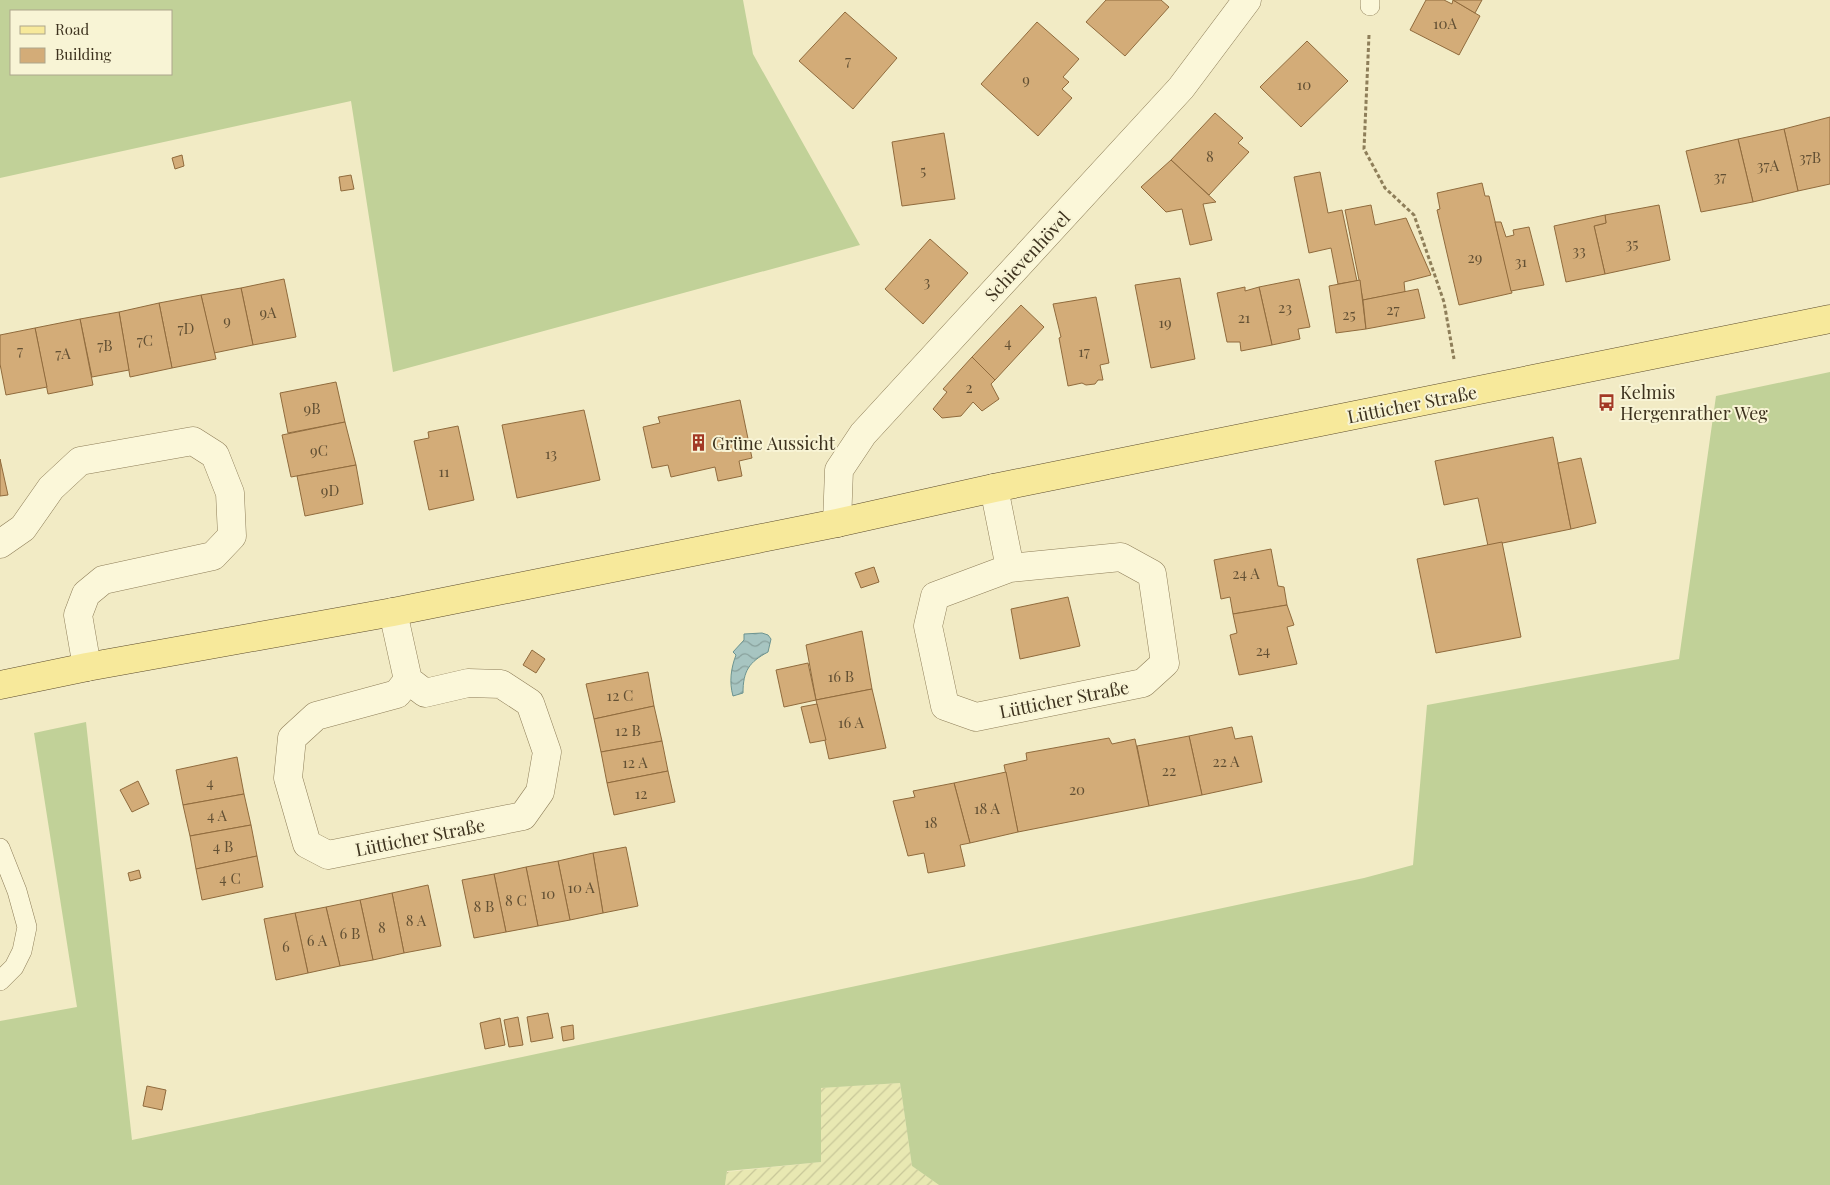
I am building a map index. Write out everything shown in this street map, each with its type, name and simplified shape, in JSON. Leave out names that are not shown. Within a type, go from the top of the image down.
[{"type":"main road","name":"Lütticher Straße","points":[[0,686],[87,668],[393,612],[837,523],[994,488],[1830,319]]},
{"type":"street","name":"Schievenhövel","points":[[837,523],[839,470],[863,434],[1181,88],[1247,0]]},
{"type":"street","points":[[0,544],[23,528],[51,488],[80,461],[193,441],[215,455],[230,493],[232,536],[213,556],[103,580],[86,594],[78,615],[87,668]]},
{"type":"street","points":[[994,488],[1010,568]]},
{"type":"street","name":"Lütticher Straße","points":[[1121,557],[1152,574],[1165,663],[1143,683],[976,717],[945,706],[928,626],[935,596],[1010,568],[1121,557]]},
{"type":"street","points":[[393,612],[408,680]]},
{"type":"street","name":"Lütticher Straße","points":[[408,680],[425,693],[468,683],[501,684],[530,703],[547,752],[540,792],[523,816],[328,855],[307,844],[288,778],[292,738],[316,716],[397,694],[408,680]]},
{"type":"lane","points":[[0,848],[17,891],[27,926],[22,951],[14,967],[0,981]]},
{"type":"path","points":[[1370,3],[1364,150],[1385,188],[1414,215],[1444,302],[1460,394]]},
{"type":"green space","points":[[0,0],[743,0],[753,54],[860,245],[393,372],[351,101],[0,178]]},
{"type":"green space","points":[[1830,372],[1830,1185],[939,1185],[912,1166],[900,1083],[821,1088],[821,1162],[727,1171],[725,1185],[0,1185],[0,1021],[77,1007],[34,733],[86,722],[132,1140],[1364,878],[1413,865],[1427,705],[1679,659],[1716,396]]},
{"type":"green space","points":[[900,1083],[912,1166],[939,1185],[725,1185],[727,1172],[821,1162],[820,1088]]},
{"type":"water","points":[[762,633],[768,635],[771,639],[768,652],[748,668],[744,679],[743,693],[733,696],[731,675],[736,655],[733,652],[744,640],[744,634]]},
{"type":"building","points":[[1106,0],[1161,0],[1169,7],[1125,56],[1086,22]]},
{"type":"building","points":[[1426,0],[1444,0],[1452,4],[1453,0],[1480,16],[1459,55],[1410,30]]},
{"type":"building","points":[[1453,0],[1482,0],[1475,13]]},
{"type":"building","points":[[845,12],[897,58],[853,109],[799,61]]},
{"type":"building","points":[[1037,22],[1079,59],[1063,77],[1069,82],[1062,89],[1072,98],[1038,136],[981,84]]},
{"type":"building","points":[[1307,41],[1348,81],[1301,127],[1260,87]]},
{"type":"building","points":[[1215,113],[1243,138],[1238,143],[1249,152],[1209,195],[1171,160]]},
{"type":"building","points":[[1830,117],[1830,184],[1798,191],[1784,129]]},
{"type":"building","points":[[1784,129],[1798,191],[1753,202],[1738,139]]},
{"type":"building","points":[[944,133],[955,199],[902,206],[892,142]]},
{"type":"building","points":[[1738,139],[1753,202],[1701,212],[1686,151]]},
{"type":"building","points":[[182,155],[184,166],[175,169],[172,158]]},
{"type":"building","points":[[1171,160],[1216,202],[1203,204],[1212,240],[1190,245],[1182,209],[1166,212],[1141,187]]},
{"type":"building","points":[[1320,172],[1328,213],[1342,210],[1357,281],[1338,284],[1331,248],[1309,253],[1294,177]]},
{"type":"building","points":[[351,175],[354,189],[341,191],[339,177]]},
{"type":"building","points":[[1482,183],[1485,196],[1489,196],[1512,293],[1459,305],[1437,210],[1440,209],[1437,193]]},
{"type":"building","points":[[1371,205],[1375,225],[1406,218],[1431,275],[1404,282],[1405,292],[1363,300],[1345,210]]},
{"type":"building","points":[[1659,205],[1670,260],[1605,274],[1594,226],[1606,223],[1605,215]]},
{"type":"building","points":[[1605,215],[1606,223],[1594,226],[1605,274],[1566,282],[1554,226]]},
{"type":"building","points":[[1495,222],[1501,222],[1506,237],[1514,235],[1513,230],[1529,227],[1544,285],[1511,291]]},
{"type":"building","points":[[930,239],[968,273],[923,324],[885,289]]},
{"type":"building","points":[[1180,278],[1195,359],[1151,368],[1135,285]]},
{"type":"building","points":[[284,279],[296,337],[253,345],[241,288]]},
{"type":"building","points":[[1299,279],[1310,327],[1298,329],[1300,339],[1272,345],[1259,287]]},
{"type":"building","points":[[1360,280],[1366,329],[1336,333],[1329,286]]},
{"type":"building","points":[[1245,287],[1245,291],[1259,287],[1272,345],[1241,351],[1240,342],[1227,342],[1217,293]]},
{"type":"building","points":[[241,288],[253,345],[214,353],[201,295]]},
{"type":"building","points":[[1418,289],[1425,318],[1366,329],[1363,300]]},
{"type":"building","points":[[201,295],[216,359],[172,368],[159,303]]},
{"type":"building","points":[[1096,297],[1109,363],[1100,365],[1103,380],[1098,380],[1095,384],[1086,385],[1082,383],[1068,386],[1059,338],[1061,337],[1053,304]]},
{"type":"building","points":[[159,303],[172,368],[130,377],[119,312]]},
{"type":"building","points":[[1021,305],[1044,327],[995,380],[972,357]]},
{"type":"building","points":[[119,312],[129,370],[92,377],[80,319]]},
{"type":"building","points":[[80,319],[93,385],[48,394],[35,328]]},
{"type":"building","points":[[35,328],[47,387],[6,395],[0,364],[0,335]]},
{"type":"building","points":[[972,357],[995,380],[991,384],[999,399],[982,411],[973,402],[961,416],[942,418],[933,409],[947,392],[943,389]]},
{"type":"building","points":[[336,382],[345,422],[288,433],[280,393]]},
{"type":"building","name":"Grüne Aussicht","points":[[740,400],[752,458],[739,461],[742,476],[718,481],[715,467],[671,477],[668,465],[652,468],[643,427],[660,423],[658,417]]},
{"type":"building","points":[[584,410],[600,480],[517,498],[502,425]]},
{"type":"building","points":[[345,422],[356,465],[291,477],[282,435]]},
{"type":"building","points":[[458,426],[474,500],[429,510],[414,441],[429,438],[428,432]]},
{"type":"building","points":[[1553,437],[1571,529],[1488,546],[1478,498],[1444,505],[1435,461]]},
{"type":"building","points":[[1581,458],[1596,523],[1571,529],[1558,463]]},
{"type":"building","points":[[0,459],[8,495],[0,496]]},
{"type":"building","points":[[356,465],[363,504],[305,516],[297,476]]},
{"type":"building","points":[[1502,542],[1521,637],[1436,653],[1417,559]]},
{"type":"building","points":[[1271,549],[1278,586],[1284,587],[1287,605],[1233,614],[1230,597],[1221,599],[1214,560]]},
{"type":"building","points":[[874,567],[879,582],[861,588],[855,573]]},
{"type":"building","points":[[1068,597],[1080,646],[1020,659],[1011,609]]},
{"type":"building","points":[[1287,605],[1294,625],[1287,627],[1297,664],[1239,675],[1230,635],[1237,633],[1233,614]]},
{"type":"building","points":[[862,631],[872,689],[816,700],[806,645]]},
{"type":"building","points":[[532,650],[545,659],[536,673],[523,665]]},
{"type":"building","points":[[808,663],[816,700],[784,707],[776,670]]},
{"type":"building","points":[[648,672],[654,706],[594,719],[586,684]]},
{"type":"building","points":[[872,689],[886,748],[829,759],[816,700]]},
{"type":"building","points":[[817,704],[826,740],[810,743],[801,707]]},
{"type":"building","points":[[654,706],[662,741],[601,752],[594,719]]},
{"type":"building","points":[[1232,727],[1235,739],[1252,736],[1262,782],[1202,795],[1189,736]]},
{"type":"building","points":[[1189,736],[1202,795],[1149,806],[1137,746]]},
{"type":"building","points":[[1109,738],[1112,744],[1135,739],[1149,806],[1018,832],[1004,765],[1027,760],[1026,753]]},
{"type":"building","points":[[662,741],[668,771],[607,783],[601,752]]},
{"type":"building","points":[[237,757],[244,794],[183,805],[176,770]]},
{"type":"building","points":[[668,771],[675,802],[614,815],[607,783]]},
{"type":"building","points":[[1006,772],[1018,832],[970,843],[954,783]]},
{"type":"building","points":[[138,781],[149,804],[132,812],[120,790]]},
{"type":"building","points":[[954,783],[970,843],[960,845],[965,866],[928,873],[924,853],[908,856],[893,801],[915,797],[913,791]]},
{"type":"building","points":[[244,794],[251,825],[190,836],[183,805]]},
{"type":"building","points":[[251,825],[257,856],[196,869],[190,836]]},
{"type":"building","points":[[626,847],[638,906],[603,913],[593,853]]},
{"type":"building","points":[[593,853],[603,913],[570,920],[558,861]]},
{"type":"building","points":[[257,856],[263,887],[202,900],[196,869]]},
{"type":"building","points":[[558,861],[570,920],[538,926],[526,867]]},
{"type":"building","points":[[526,867],[538,926],[506,932],[494,874]]},
{"type":"building","points":[[139,870],[141,878],[130,881],[128,873]]},
{"type":"building","points":[[494,874],[506,932],[474,938],[462,880]]},
{"type":"building","points":[[428,885],[441,946],[404,953],[392,893]]},
{"type":"building","points":[[392,893],[404,953],[373,960],[360,900]]},
{"type":"building","points":[[360,900],[373,960],[340,966],[326,907]]},
{"type":"building","points":[[326,907],[340,966],[308,973],[295,913]]},
{"type":"building","points":[[295,913],[308,973],[276,980],[264,919]]},
{"type":"building","points":[[548,1013],[553,1038],[531,1042],[527,1017]]},
{"type":"building","points":[[518,1017],[523,1045],[509,1047],[504,1020]]},
{"type":"building","points":[[500,1018],[505,1045],[485,1049],[480,1023]]},
{"type":"building","points":[[573,1025],[574,1039],[563,1041],[561,1027]]},
{"type":"building","points":[[147,1086],[166,1090],[162,1110],[143,1106]]},
{"type":"place","name":"Kelmis Hergenrather Weg","points":[[1606,402]]},
{"type":"place","name":"Grüne Aussicht","points":[[698,443]]}]
